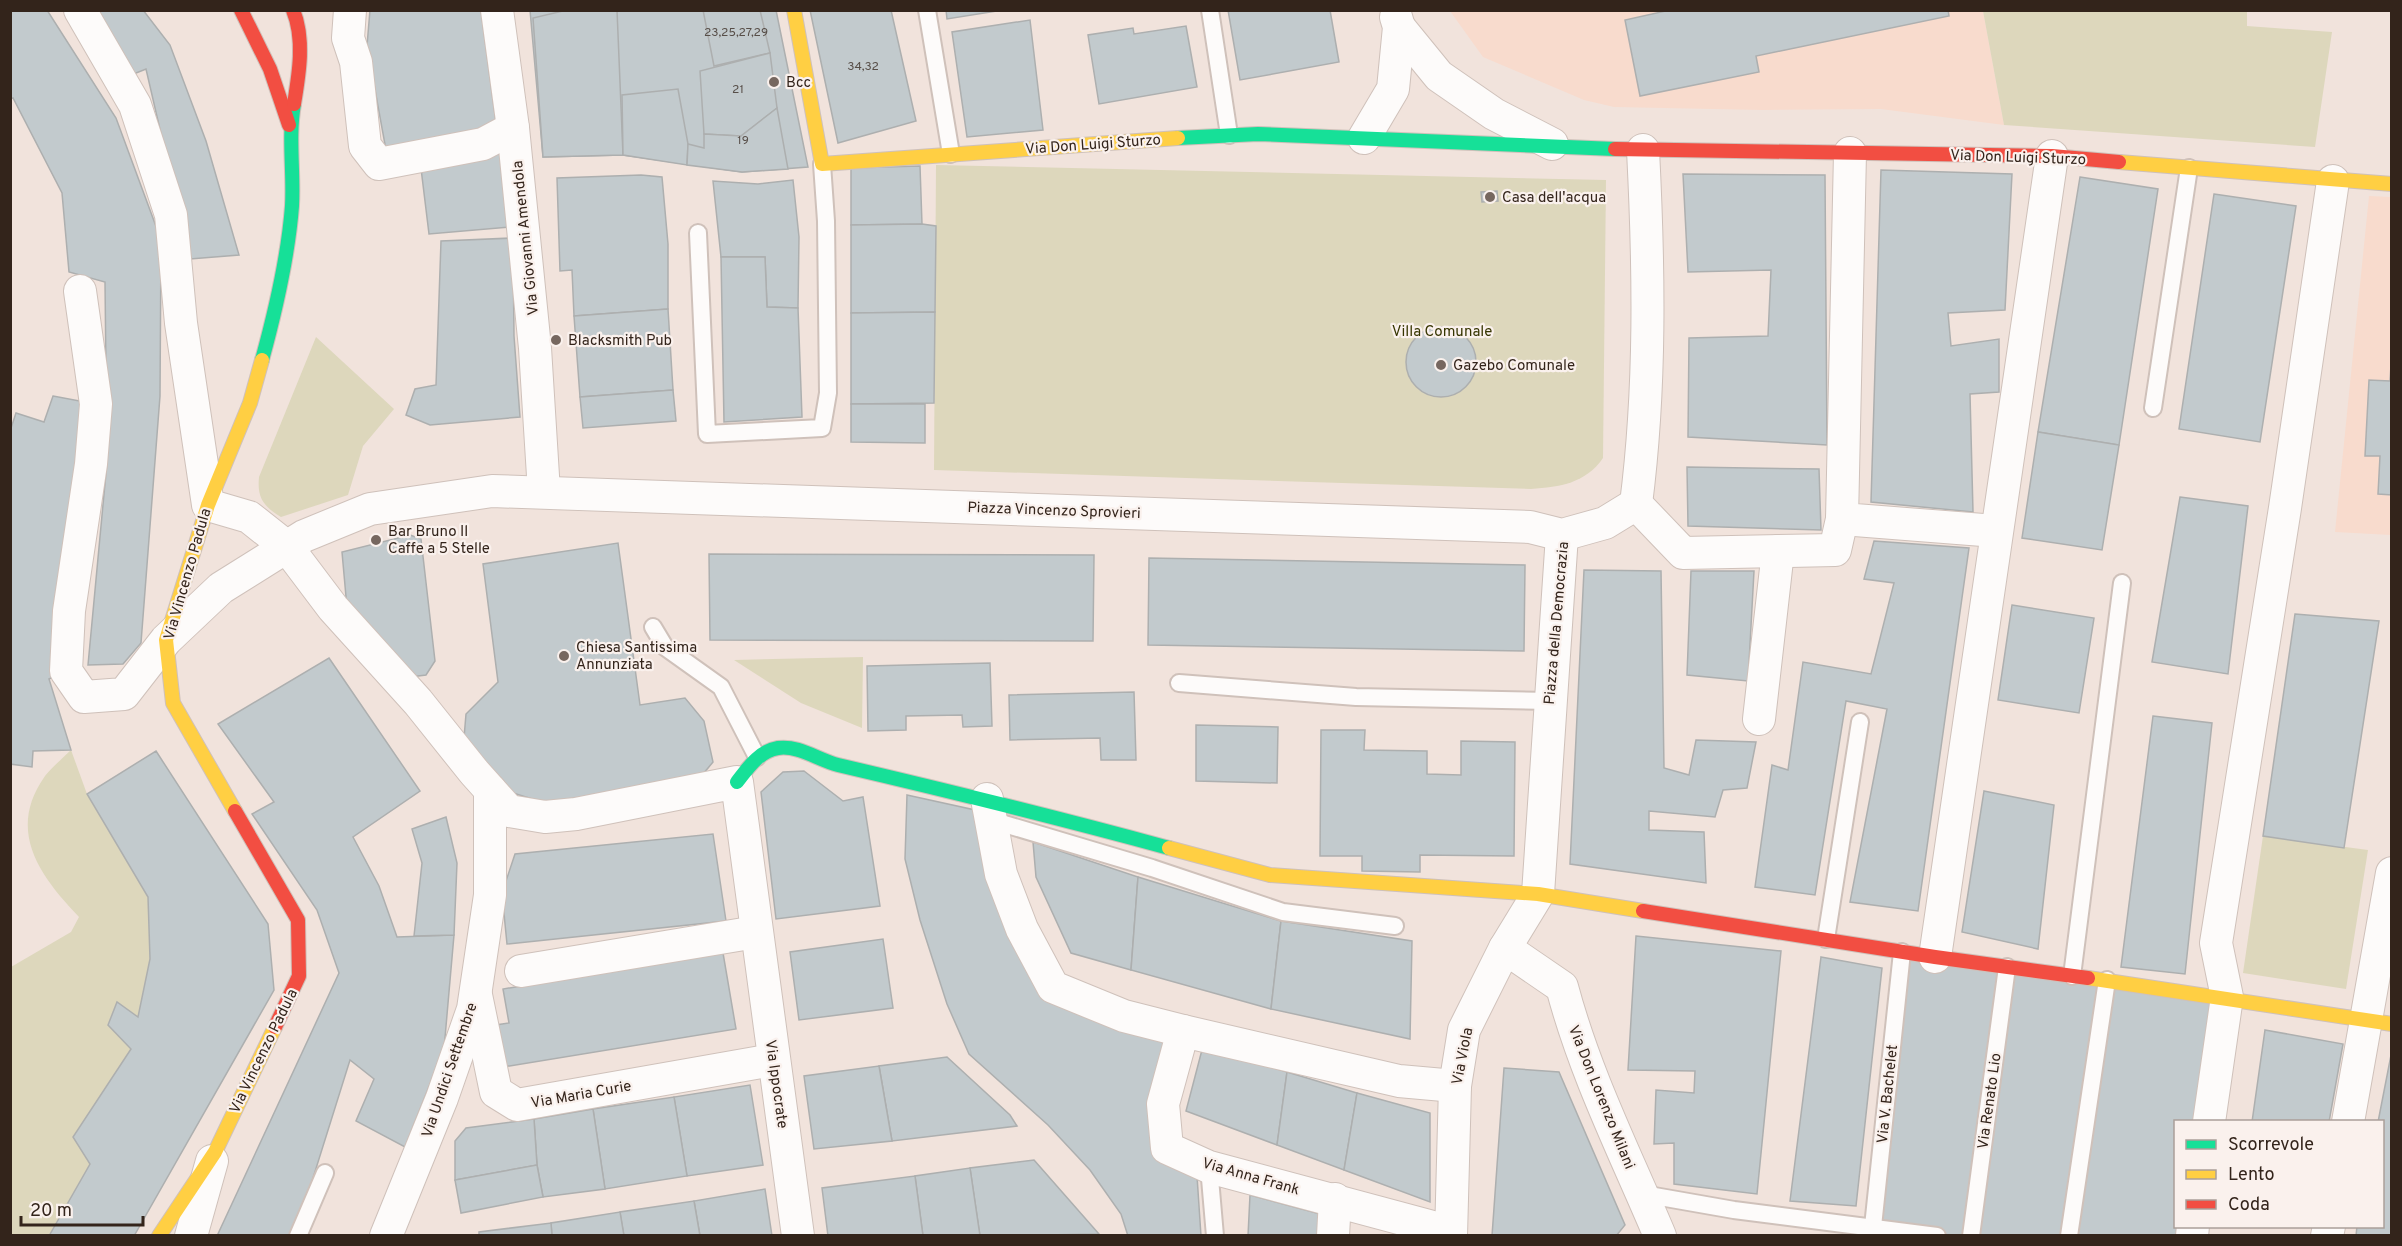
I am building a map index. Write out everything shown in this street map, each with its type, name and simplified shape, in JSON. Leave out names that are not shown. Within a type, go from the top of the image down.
[{"type":"street","name":"Via Vincenzo Padula","points":[[80,10],[135,105],[171,215],[181,323],[208,505],[166,640],[173,703],[298,920],[299,976],[215,1152],[159,1236]]},
{"type":"street","points":[[241,10],[270,69],[290,127]]},
{"type":"street","points":[[293,10],[297,20],[300,67],[290,127],[292,205],[280,294],[250,403],[208,505],[249,517],[287,547],[333,608],[418,702],[509,810],[545,817],[576,814],[737,782],[757,756],[777,748],[797,749],[834,764],[989,809],[1270,875],[1538,894],[1902,952],[2228,997],[2379,1022]]},
{"type":"street","points":[[350,10],[348,38],[356,62],[365,146],[379,164],[483,144],[513,128]]},
{"type":"street","name":"Via Giovanni Amendola","points":[[497,10],[513,128],[536,348],[544,492]]},
{"type":"street","points":[[794,10],[822,164]]},
{"type":"street","points":[[1364,138],[1393,89],[1397,19]]},
{"type":"street","points":[[1397,19],[1439,76],[1494,114],[1552,144]]},
{"type":"street","name":"Via Don Luigi Sturzo","points":[[822,164],[1258,134],[1447,143],[1552,144],[1643,150],[2052,156],[2391,184]]},
{"type":"street","points":[[1643,150],[1647,302],[1645,434],[1636,504],[1683,553],[1835,550],[1842,519],[1850,153]]},
{"type":"street","points":[[1935,957],[2052,156]]},
{"type":"street","points":[[2209,1120],[2228,997],[2216,943],[2285,508],[2333,181]]},
{"type":"street","name":"Piazza Vincenzo Sprovieri","points":[[80,291],[96,404],[91,464],[69,611],[66,671],[84,697],[124,694],[166,640],[221,588],[304,536],[370,509],[492,491],[1530,527],[1562,535]]},
{"type":"street","name":"Piazza della Democrazia","points":[[1538,894],[1562,535],[1605,523],[1636,504]]},
{"type":"street","points":[[1842,519],[1996,531]]},
{"type":"street","points":[[1760,719],[1778,551]]},
{"type":"street","name":"Via Ippocrate","points":[[737,782],[798,1236]]},
{"type":"street","name":"Via Undici Settembre","points":[[386,1236],[442,1098],[473,1009],[490,895],[490,790]]},
{"type":"street","points":[[989,809],[1000,874],[1022,929],[1053,987],[1124,1016],[1183,1031],[1399,1081],[1455,1086]]},
{"type":"street","points":[[2349,1120],[2379,1022],[2391,873]]},
{"type":"street","name":"Via Viola","points":[[1451,1234],[1455,1086],[1464,1030],[1505,948],[1538,894]]},
{"type":"street","points":[[521,971],[756,932]]},
{"type":"street","name":"Via Don Lorenzo Milani","points":[[1505,948],[1562,987],[1575,1038],[1619,1146],[1643,1194],[1660,1236]]},
{"type":"street","name":"Via Maria Curie","points":[[475,989],[496,1092],[517,1105],[773,1060]]},
{"type":"street","name":"Via Anna Frank","points":[[1183,1031],[1163,1104],[1167,1148],[1209,1167],[1335,1199],[1451,1234]]},
{"type":"street","points":[[192,1236],[215,1152]]},
{"type":"street","points":[[1333,1236],[1335,1199]]},
{"type":"lane","points":[[927,10],[951,154]]},
{"type":"lane","points":[[1210,10],[1229,135]]},
{"type":"lane","points":[[698,233],[707,434],[822,428],[828,382],[826,221],[822,164]]},
{"type":"lane","points":[[2153,408],[2189,168]]},
{"type":"lane","points":[[2072,976],[2122,583]]},
{"type":"lane","points":[[652,627],[665,647],[721,687],[757,756]]},
{"type":"lane","points":[[1179,683],[1356,697],[1550,701]]},
{"type":"lane","points":[[1826,939],[1860,722]]},
{"type":"lane","points":[[989,809],[1283,912],[1395,926]]},
{"type":"lane","name":"Via V. Bachelet","points":[[1872,1232],[1902,952]]},
{"type":"lane","name":"Via Renato Lio","points":[[1971,1236],[2007,967]]},
{"type":"lane","points":[[2069,1236],[2108,980]]},
{"type":"lane","points":[[1209,1167],[1215,1236]]},
{"type":"lane","points":[[298,1236],[325,1173]]},
{"type":"lane","points":[[1643,1194],[1872,1232],[1937,1236]]},
{"type":"shaded area","points":[[1450,11],[1983,11],[2004,125],[1881,109],[1763,110],[1614,107],[1584,100],[1483,57]]},
{"type":"shaded area","points":[[2369,196],[2391,197],[2391,535],[2335,532]]},
{"type":"green space","points":[[1983,11],[2247,11],[2247,26],[2332,32],[2315,147],[2004,125]]},
{"type":"green space","name":"Villa Comunale","points":[[936,165],[1606,180],[1603,458],[1589,473],[1572,482],[1531,489],[934,470]]},
{"type":"green space","points":[[316,337],[394,409],[363,446],[348,495],[281,517],[266,505],[260,496],[259,477]]},
{"type":"green space","points":[[863,657],[862,728],[801,703],[734,660]]},
{"type":"green space","points":[[71,750],[87,794],[148,897],[150,959],[138,1017],[117,1002],[108,1024],[131,1049],[90,1164],[49,1235],[11,1236],[11,967],[71,932],[79,917],[41,869],[28,834],[28,815],[34,796],[45,776]]},
{"type":"green space","points":[[2263,836],[2368,850],[2346,989],[2243,973]]},
{"type":"building","points":[[10,10],[47,10],[116,118],[161,240],[160,396],[141,643],[123,664],[88,665],[107,462],[105,282],[69,272],[62,193],[13,98],[10,99]]},
{"type":"building","points":[[95,10],[143,10],[170,45],[206,141],[239,255],[190,259],[146,69],[131,75]]},
{"type":"building","points":[[370,10],[481,10],[497,130],[386,150],[367,46]]},
{"type":"building","points":[[530,10],[776,10],[808,167],[742,172],[623,155],[543,157]]},
{"type":"building","points":[[567,10],[617,10],[623,155],[543,157],[533,18]]},
{"type":"building","points":[[703,10],[760,10],[770,53],[714,66]]},
{"type":"building","points":[[810,10],[891,10],[916,121],[838,143]]},
{"type":"building","points":[[946,10],[1003,10],[947,19]]},
{"type":"building","points":[[1228,10],[1330,10],[1339,62],[1240,80]]},
{"type":"building","points":[[1670,10],[1948,10],[1949,16],[1756,56],[1759,72],[1640,96],[1625,20]]},
{"type":"building","points":[[1030,20],[1043,130],[967,137],[952,32]]},
{"type":"building","points":[[1186,26],[1197,87],[1099,104],[1088,35],[1133,28],[1134,34]]},
{"type":"building","points":[[770,53],[777,108],[741,136],[704,134],[700,71]]},
{"type":"building","points":[[678,89],[688,144],[687,165],[623,155],[622,95]]},
{"type":"building","points":[[777,108],[788,169],[742,172],[687,165],[688,144],[704,148],[704,134],[741,136]]},
{"type":"building","points":[[504,146],[511,227],[429,234],[420,160]]},
{"type":"building","points":[[920,166],[922,224],[851,225],[851,168]]},
{"type":"building","points":[[1881,170],[2012,174],[2005,310],[1948,313],[1951,346],[1999,339],[1999,392],[1970,394],[1973,512],[1871,502]]},
{"type":"building","points":[[1683,174],[1825,175],[1827,445],[1688,437],[1689,338],[1768,336],[1771,270],[1688,272]]},
{"type":"building","points":[[641,175],[662,177],[668,244],[668,309],[574,316],[572,270],[560,271],[557,178]]},
{"type":"building","points":[[2080,177],[2158,189],[2119,445],[2038,432]]},
{"type":"building","points":[[793,180],[799,237],[798,308],[767,307],[765,257],[721,257],[713,181],[758,184]]},
{"type":"building","name":"Casa dell'acqua","points":[[1497,191],[1498,201],[1482,202],[1481,192]]},
{"type":"building","points":[[2214,194],[2296,206],[2260,442],[2179,429]]},
{"type":"building","points":[[922,224],[936,226],[935,312],[851,313],[851,225]]},
{"type":"building","points":[[513,238],[514,336],[520,417],[430,425],[406,415],[415,389],[436,385],[441,241]]},
{"type":"building","points":[[721,257],[765,257],[767,307],[798,308],[802,417],[724,422]]},
{"type":"building","points":[[668,309],[673,390],[580,397],[574,316]]},
{"type":"building","points":[[935,312],[934,403],[851,404],[851,313]]},
{"type":"building","name":"Gazebo Comunale","points":[[1434,327],[1448,327],[1461,332],[1471,342],[1476,362],[1471,382],[1461,392],[1448,397],[1434,397],[1421,392],[1411,382],[1406,369],[1406,355],[1411,342],[1421,332]]},
{"type":"building","points":[[2392,349],[2392,495],[2378,494],[2380,456],[2365,456],[2369,380],[2390,381]]},
{"type":"building","points":[[673,390],[676,421],[583,428],[580,397]]},
{"type":"building","points":[[53,396],[96,404],[66,671],[49,679],[71,750],[33,751],[32,767],[10,764],[10,431],[16,413],[44,422]]},
{"type":"building","points":[[851,404],[925,404],[925,443],[851,442]]},
{"type":"building","points":[[2038,432],[2119,445],[2102,550],[2022,538]]},
{"type":"building","points":[[1687,467],[1819,469],[1821,530],[1688,526]]},
{"type":"building","points":[[2180,497],[2248,506],[2228,674],[2152,662]]},
{"type":"building","points":[[410,535],[421,539],[435,661],[426,675],[402,678],[348,619],[342,552]]},
{"type":"building","points":[[1874,541],[1969,548],[1918,911],[1850,902],[1887,709],[1846,701],[1815,895],[1755,887],[1772,765],[1788,770],[1803,662],[1871,674],[1894,583],[1864,579]]},
{"type":"building","name":"Chiesa Santissima Annunziata","points":[[618,543],[640,705],[685,698],[704,721],[713,762],[703,774],[551,805],[510,792],[464,738],[466,714],[498,682],[483,564]]},
{"type":"building","points":[[709,554],[1094,555],[1093,641],[710,640]]},
{"type":"building","points":[[1149,558],[1525,565],[1524,651],[1148,645]]},
{"type":"building","points":[[1584,570],[1661,571],[1664,768],[1689,775],[1696,740],[1756,742],[1747,788],[1723,790],[1715,817],[1649,811],[1649,830],[1704,832],[1706,883],[1570,864]]},
{"type":"building","points":[[1691,571],[1754,571],[1748,681],[1687,675]]},
{"type":"building","points":[[2012,605],[2094,618],[2079,713],[1998,700]]},
{"type":"building","points":[[2295,614],[2379,621],[2344,848],[2263,836]]},
{"type":"building","points":[[329,658],[420,791],[353,837],[379,886],[397,937],[454,935],[444,1049],[405,1147],[356,1121],[374,1079],[350,1060],[303,1210],[290,1236],[217,1236],[339,973],[317,910],[252,814],[274,802],[218,724]]},
{"type":"building","points":[[990,663],[992,726],[963,727],[962,715],[906,716],[906,730],[868,731],[867,666]]},
{"type":"building","points":[[1134,692],[1136,760],[1101,760],[1100,738],[1010,740],[1009,695]]},
{"type":"building","points":[[2153,716],[2212,723],[2185,974],[2121,967]]},
{"type":"building","points":[[1196,725],[1278,727],[1277,783],[1196,781]]},
{"type":"building","points":[[1321,730],[1365,730],[1364,750],[1427,751],[1427,774],[1461,775],[1461,741],[1515,742],[1514,856],[1420,855],[1420,872],[1362,871],[1362,856],[1320,856]]},
{"type":"building","points":[[156,751],[268,924],[274,990],[134,1236],[49,1236],[90,1164],[73,1137],[131,1049],[108,1025],[117,1002],[138,1017],[150,959],[148,897],[87,794]]},
{"type":"building","points":[[804,771],[843,801],[863,797],[880,906],[776,919],[761,792],[783,772]]},
{"type":"building","points":[[1984,791],[2054,805],[2038,949],[1962,932]]},
{"type":"building","points":[[907,795],[975,810],[1044,998],[1166,1041],[1150,1103],[1197,1176],[1201,1236],[1128,1236],[1121,1214],[1090,1170],[1048,1125],[969,1054],[947,1004],[920,920],[905,859]]},
{"type":"building","points":[[446,817],[457,863],[454,935],[414,936],[422,863],[412,829]]},
{"type":"building","points":[[713,834],[726,921],[507,944],[502,893],[515,854]]},
{"type":"building","points":[[1033,842],[1138,877],[1131,970],[1071,953],[1036,877]]},
{"type":"building","points":[[1138,877],[1281,921],[1271,1009],[1131,970]]},
{"type":"building","points":[[1281,921],[1412,941],[1410,1039],[1271,1009]]},
{"type":"building","points":[[1636,936],[1781,951],[1757,1194],[1674,1184],[1674,1143],[1654,1144],[1656,1090],[1694,1093],[1695,1071],[1628,1070]]},
{"type":"building","points":[[883,939],[893,1008],[799,1020],[790,952]]},
{"type":"building","points":[[1902,952],[2007,967],[1971,1236],[1937,1236],[1873,1229]]},
{"type":"building","points":[[723,953],[736,1029],[503,1067],[496,1025],[509,1023],[503,989]]},
{"type":"building","points":[[1821,957],[1882,968],[1856,1206],[1790,1201]]},
{"type":"building","points":[[2007,967],[2107,980],[2069,1236],[1971,1236]]},
{"type":"building","points":[[2107,980],[2227,997],[2209,1120],[2174,1120],[2174,1228],[2193,1228],[2192,1236],[2069,1236]]},
{"type":"building","points":[[2265,1030],[2343,1044],[2329,1120],[2252,1120]]},
{"type":"building","points":[[1203,1046],[1287,1072],[1277,1145],[1186,1111]]},
{"type":"building","points":[[2392,1050],[2392,1236],[2356,1236],[2357,1228],[2384,1228],[2384,1120],[2378,1120]]},
{"type":"building","points":[[947,1057],[1010,1115],[1017,1126],[892,1141],[879,1066]]},
{"type":"building","points":[[879,1066],[892,1141],[814,1149],[804,1076]]},
{"type":"building","points":[[1504,1068],[1559,1072],[1625,1225],[1616,1236],[1492,1236]]},
{"type":"building","points":[[1287,1072],[1357,1093],[1344,1170],[1277,1145]]},
{"type":"building","points":[[750,1085],[763,1165],[687,1176],[674,1097]]},
{"type":"building","points":[[1357,1093],[1430,1113],[1430,1202],[1344,1170]]},
{"type":"building","points":[[674,1097],[687,1176],[605,1189],[593,1109]]},
{"type":"building","points":[[593,1109],[605,1189],[543,1197],[537,1165],[534,1119]]},
{"type":"building","points":[[534,1119],[537,1165],[455,1180],[455,1141],[466,1128]]},
{"type":"building","points":[[1034,1160],[1099,1234],[980,1236],[970,1168]]},
{"type":"building","points":[[537,1165],[543,1197],[461,1213],[455,1180]]},
{"type":"building","points":[[970,1168],[980,1236],[923,1236],[915,1176]]},
{"type":"building","points":[[915,1176],[923,1236],[828,1236],[822,1188]]},
{"type":"building","points":[[765,1189],[772,1236],[700,1236],[694,1201]]},
{"type":"building","points":[[1250,1195],[1324,1215],[1323,1236],[1248,1236]]},
{"type":"building","points":[[694,1201],[700,1236],[624,1236],[620,1212]]},
{"type":"building","points":[[620,1212],[624,1236],[552,1236],[551,1223]]},
{"type":"building","points":[[551,1223],[552,1236],[479,1236],[479,1232]]},
{"type":"traffic: fast","points":[[262,360],[288,245],[292,206],[291,130],[294,104]]},
{"type":"traffic: fast","points":[[1178,138],[1258,134],[1615,149]]},
{"type":"traffic: fast","points":[[737,782],[754,761],[765,753],[778,748],[793,749],[838,765],[1169,848]]},
{"type":"traffic: slow","points":[[794,10],[822,164],[1178,138]]},
{"type":"traffic: slow","points":[[2119,162],[2392,184]]},
{"type":"traffic: slow","points":[[235,811],[173,703],[166,640],[208,505],[250,403],[262,360]]},
{"type":"traffic: slow","points":[[1169,848],[1270,875],[1538,894],[1643,911]]},
{"type":"traffic: slow","points":[[2088,978],[2392,1024]]},
{"type":"traffic: slow","points":[[159,1236],[215,1152],[275,1027]]},
{"type":"traffic: jam","points":[[241,10],[270,69],[289,125]]},
{"type":"traffic: jam","points":[[293,10],[300,45],[294,104]]},
{"type":"traffic: jam","points":[[1615,149],[2052,156],[2119,162]]},
{"type":"traffic: jam","points":[[235,811],[298,920],[299,976],[275,1027]]},
{"type":"traffic: jam","points":[[1643,911],[1935,957],[2088,978]]},
{"type":"place","name":"Bcc","points":[[774,82]]},
{"type":"place","name":"Casa dell'acqua","points":[[1490,197]]},
{"type":"place","name":"Blacksmith Pub","points":[[556,340]]},
{"type":"place","name":"Gazebo Comunale","points":[[1441,365]]},
{"type":"place","name":"Bar Bruno Il Caffe a 5 Stelle","points":[[376,540]]},
{"type":"place","name":"Chiesa Santissima Annunziata","points":[[564,656]]}]
